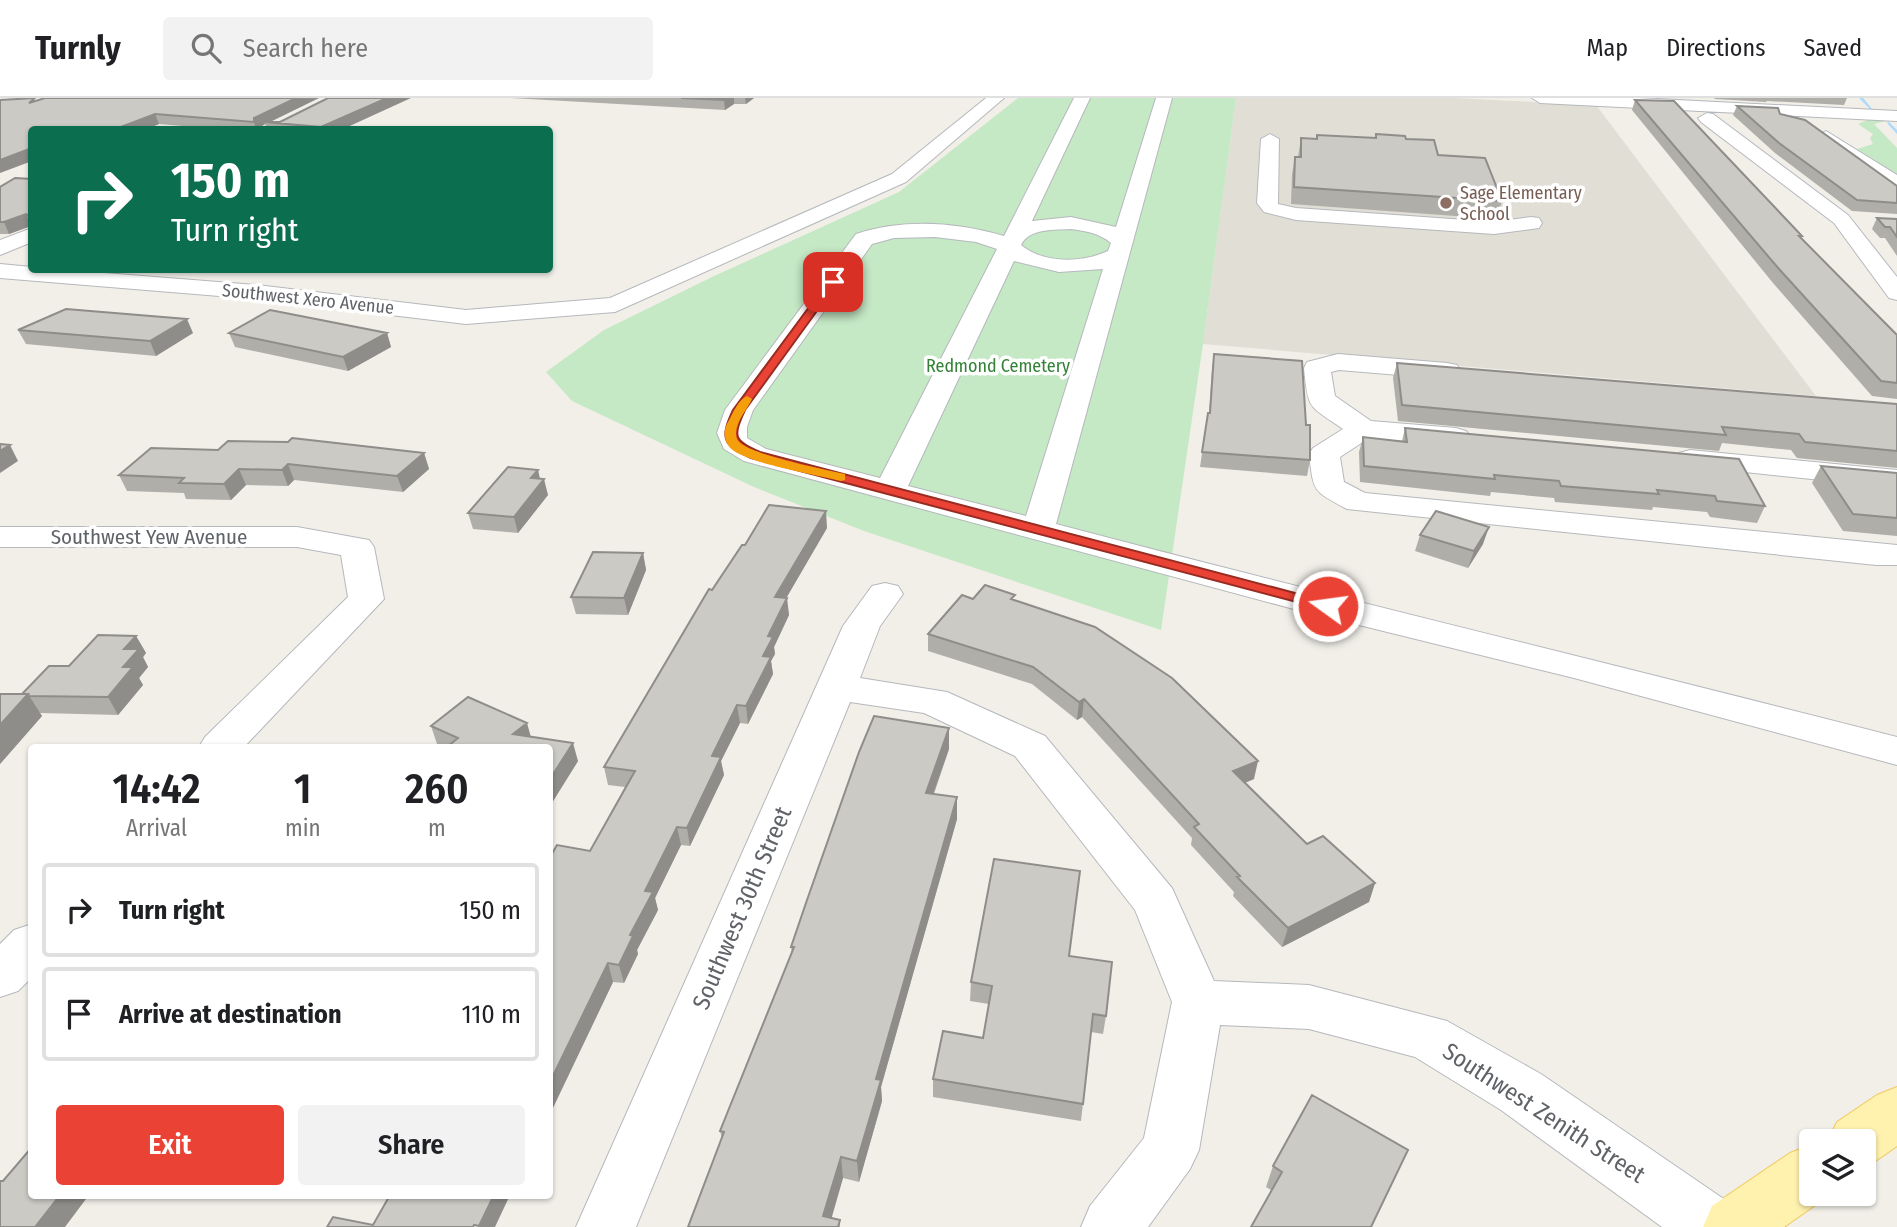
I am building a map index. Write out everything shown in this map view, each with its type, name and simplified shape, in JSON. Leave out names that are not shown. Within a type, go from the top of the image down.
[{"type":"main road","points":[[1875,1129],[1897,1114]]},
{"type":"main road","points":[[1733,1227],[1799,1181]]},
{"type":"street","name":"Southwest Xero Avenue","points":[[0,271],[257,292],[466,317],[615,305],[899,177],[996,98]]},
{"type":"street","points":[[890,490],[1082,98]]},
{"type":"street","points":[[1038,530],[1164,98]]},
{"type":"street","points":[[1540,98],[1897,116]]},
{"type":"street","points":[[1787,98],[1803,111]]},
{"type":"street","points":[[1897,184],[1837,145],[1809,123],[1776,117],[1707,118],[1841,219],[1897,293]]},
{"type":"street","points":[[1270,139],[1267,203],[1271,208],[1296,214],[1494,228],[1531,222]]},
{"type":"street","points":[[1841,219],[1863,220]]},
{"type":"street","points":[[1120,248],[1107,231],[1074,224],[1038,226],[1013,240],[910,230],[889,230],[864,239],[739,410],[730,428],[731,440],[738,447],[755,455],[1303,600],[1579,667],[1878,746],[1897,765]]},
{"type":"street","points":[[0,248],[28,236]]},
{"type":"street","points":[[1013,240],[1023,257],[1058,265],[1097,263],[1120,248]]},
{"type":"street","points":[[1475,374],[1338,362],[1317,368],[1321,400],[1363,429],[1486,440]]},
{"type":"street","points":[[1363,429],[1324,454],[1329,487],[1358,502],[1897,555]]},
{"type":"street","points":[[1664,457],[1897,479]]},
{"type":"street","name":"Southwest Yew Avenue","points":[[0,537],[297,537],[357,547],[366,599],[223,744]]},
{"type":"street","name":"Southwest 30th Street","points":[[606,1227],[862,626],[885,594]]},
{"type":"street","points":[[836,687],[933,701],[1030,746],[1155,901],[1198,1002],[1170,1150],[1111,1227]]},
{"type":"street","points":[[0,976],[28,948]]},
{"type":"street","name":"Southwest Zenith Street","points":[[1198,1002],[1309,1007],[1428,1037],[1521,1092],[1713,1227]]},
{"type":"shaded area","name":"Sage Elementary School","points":[[1236,98],[1453,98],[1596,105],[1816,396],[1203,344]]},
{"type":"green space","name":"Redmond Cemetery","points":[[1018,98],[1236,98],[1161,630],[864,531],[754,487],[572,401],[546,372],[604,330],[712,277],[899,192]]},
{"type":"green space","points":[[1870,119],[1886,121],[1874,124],[1897,148],[1897,174],[1857,149],[1873,144],[1870,138],[1873,134],[1858,124]]},
{"type":"building","points":[[35,98],[29,103],[45,98],[296,98],[254,118],[254,122],[155,114],[124,126],[28,126],[28,150],[0,160],[0,100]]},
{"type":"building","points":[[328,98],[387,98],[323,126],[264,122],[280,122]]},
{"type":"building","points":[[681,98],[727,98],[724,100]]},
{"type":"building","points":[[1635,100],[1674,101],[1802,236],[1799,236],[1897,335],[1897,383],[1881,381],[1779,269]]},
{"type":"building","points":[[1737,106],[1778,108],[1780,114],[1805,120],[1897,186],[1897,203],[1857,200],[1779,143]]},
{"type":"building","name":"Sage Elementary School","points":[[1376,134],[1434,140],[1438,155],[1485,158],[1502,201],[1294,187],[1295,157],[1301,157],[1301,138],[1317,139],[1317,135],[1376,138]]},
{"type":"building","points":[[15,178],[28,179],[28,215],[0,222],[0,187]]},
{"type":"building","points":[[1877,218],[1897,219],[1897,237],[1890,227],[1885,227]]},
{"type":"building","points":[[66,309],[187,319],[150,341],[18,330]]},
{"type":"building","points":[[270,310],[387,333],[343,357],[229,333]]},
{"type":"building","points":[[1214,354],[1302,361],[1306,425],[1310,425],[1310,460],[1202,452],[1210,413]]},
{"type":"building","points":[[1397,363],[1897,404],[1897,451],[1805,442],[1799,434],[1722,427],[1726,435],[1402,405]]},
{"type":"building","points":[[1405,428],[1739,459],[1765,506],[1717,501],[1715,496],[1657,490],[1659,494],[1561,486],[1559,481],[1494,475],[1495,479],[1364,466],[1363,437],[1407,442]]},
{"type":"building","points":[[292,438],[424,453],[397,476],[288,464],[282,470],[239,469],[224,484],[179,483],[184,478],[119,475],[151,448],[218,450],[228,441],[288,442]]},
{"type":"building","points":[[0,444],[10,445],[0,451]]},
{"type":"building","points":[[1821,466],[1897,473],[1897,518],[1853,514]]},
{"type":"building","points":[[508,467],[538,470],[531,478],[544,479],[514,517],[468,513]]},
{"type":"building","points":[[769,505],[826,511],[775,597],[787,598],[768,636],[773,637],[763,656],[771,657],[746,706],[737,705],[712,756],[721,757],[687,828],[677,827],[645,891],[653,892],[630,935],[633,936],[619,965],[608,963],[553,1076],[553,852],[557,845],[590,851],[635,771],[604,767],[709,589],[712,590],[742,545],[745,545]]},
{"type":"building","points":[[1436,511],[1489,527],[1474,551],[1420,535]]},
{"type":"building","points":[[593,552],[643,553],[624,598],[571,597]]},
{"type":"building","points":[[985,585],[1015,595],[1011,599],[1095,627],[1172,678],[1258,761],[1233,771],[1307,844],[1323,836],[1375,883],[1288,928],[1237,877],[1240,876],[1194,827],[1199,824],[1084,699],[1079,702],[1033,667],[928,634],[962,595],[973,599]]},
{"type":"building","points":[[98,635],[136,636],[124,649],[139,649],[123,667],[133,667],[108,697],[22,694],[49,666],[69,666]]},
{"type":"building","points":[[0,694],[28,694],[0,725]]},
{"type":"building","points":[[468,697],[527,723],[513,734],[573,743],[553,774],[553,744],[451,744],[458,738],[431,726]]},
{"type":"building","points":[[874,716],[949,728],[926,793],[957,797],[876,1079],[881,1080],[857,1161],[841,1157],[823,1216],[840,1220],[838,1227],[688,1227],[724,1132],[720,1131],[794,947],[791,947],[807,900]]},
{"type":"building","points":[[994,859],[1080,871],[1069,956],[1112,962],[1106,1016],[1093,1014],[1083,1104],[933,1079],[943,1031],[983,1038],[992,986],[971,982]]},
{"type":"building","points":[[1312,1095],[1408,1150],[1371,1227],[1251,1227],[1282,1172],[1273,1166]]},
{"type":"building","points":[[28,1152],[28,1199],[57,1199],[35,1227],[0,1227],[0,1181],[3,1181]]},
{"type":"building","points":[[388,1199],[492,1199],[479,1226],[327,1227],[333,1217],[373,1225]]},
{"type":"waterway","points":[[1861,98],[1872,109]]},
{"type":"waterway","points":[[1889,123],[1897,133]]},
{"type":"slow traffic","points":[[747,399],[730,428],[731,440],[738,447],[755,455],[841,477]]},
{"type":"place","name":"Sage Elementary School","points":[[1446,203]]},
{"type":"route","points":[[833,282],[739,410],[730,428],[731,440],[738,447],[755,455],[1328,606]]}]
